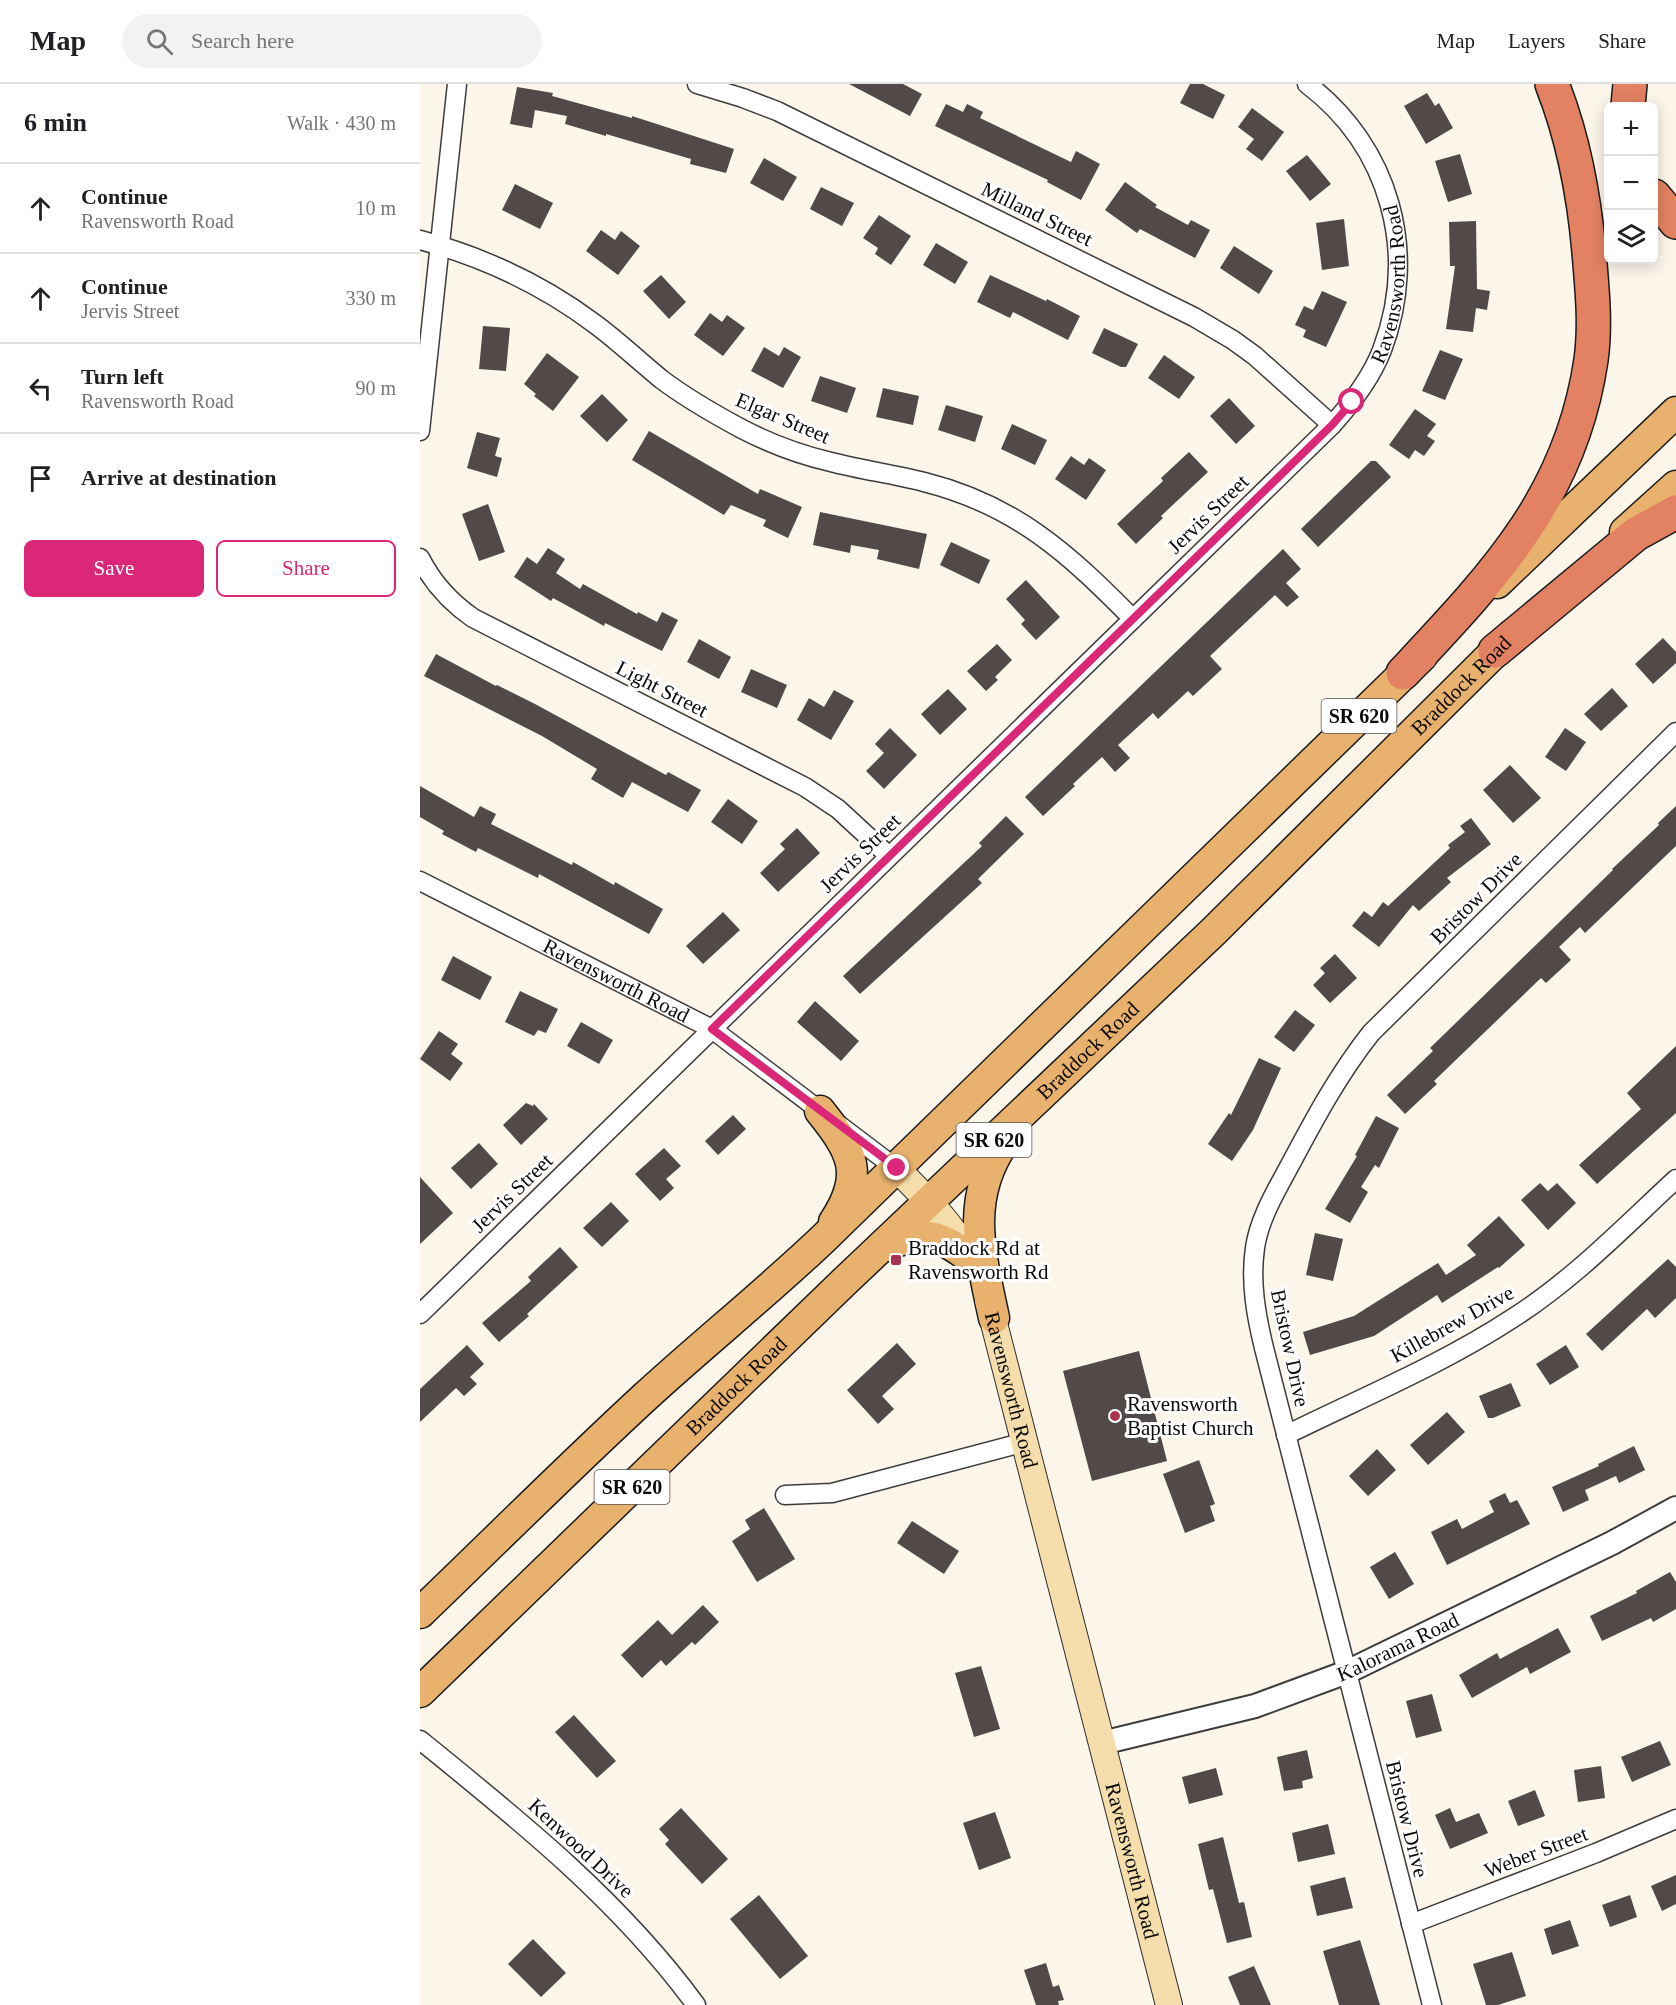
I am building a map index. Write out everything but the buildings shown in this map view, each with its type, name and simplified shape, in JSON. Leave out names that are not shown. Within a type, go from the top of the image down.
[{"type":"highway","points":[[1403,673],[1480,591],[1516,545],[1561,466],[1577,429],[1591,359],[1594,322],[1592,287],[1585,219],[1572,144],[1552,84]]},
{"type":"highway","points":[[1628,102],[1630,84]]},
{"type":"highway","points":[[1658,202],[1676,222]]},
{"type":"highway","points":[[1495,651],[1636,534],[1676,512]]},
{"type":"main road","name":"SR 620","points":[[420,1613],[648,1394],[774,1286],[1152,920],[1247,824],[1676,412]]},
{"type":"main road","name":"Braddock Road","points":[[420,1692],[876,1252],[1213,932],[1495,651],[1676,486]]},
{"type":"main road","points":[[994,1318],[979,1236],[978,1217],[984,1179],[994,1156],[1011,1131],[1058,1079]]},
{"type":"main road","points":[[820,1111],[842,1139],[850,1155],[852,1175],[840,1212],[822,1239]]},
{"type":"main road","name":"Ravensworth Road","points":[[897,1168],[930,1201],[961,1240],[981,1281],[994,1318],[1169,2005]]},
{"type":"main road","points":[[876,1252],[902,1238],[920,1235],[950,1244],[972,1260]]},
{"type":"street","points":[[420,431],[457,84]]},
{"type":"street","name":"Milland Street","points":[[697,84],[777,111],[1194,317],[1255,356],[1332,425]]},
{"type":"street","name":"Ravensworth Road","points":[[1307,84],[1323,96],[1344,118],[1363,143],[1378,171],[1388,198],[1395,228],[1398,261],[1397,291],[1382,351],[1352,402],[1332,425]]},
{"type":"street","name":"Elgar Street","points":[[420,240],[487,262],[563,302],[595,324],[662,380],[744,430],[829,462],[926,482],[969,496],[999,510],[1035,531],[1064,552],[1134,619]]},
{"type":"street","name":"Jervis Street","points":[[420,1314],[1332,425]]},
{"type":"street","name":"Light Street","points":[[420,558],[426,571],[440,590],[456,606],[473,618],[805,787],[838,809],[889,856]]},
{"type":"street","name":"Bristow Drive","points":[[1432,2005],[1256,1311],[1253,1264],[1255,1245],[1271,1200],[1330,1090],[1349,1060],[1371,1033],[1676,732]]},
{"type":"street","name":"Ravensworth Road","points":[[422,888],[712,1029],[897,1168]]},
{"type":"street","name":"Killebrew Drive","points":[[1286,1434],[1470,1345],[1513,1319],[1571,1275],[1676,1179]]},
{"type":"street","points":[[785,1495],[832,1493],[1025,1442]]},
{"type":"street","name":"Kalorama Road","points":[[1102,1743],[1256,1706],[1347,1672],[1612,1543],[1676,1508]]},
{"type":"street","name":"Kenwood Drive","points":[[420,1740],[492,1798],[580,1875],[627,1922],[696,2005]]},
{"type":"street","name":"Weber Street","points":[[1411,1924],[1596,1853],[1676,1819]]},
{"type":"place","name":"Braddock Rd at Ravensworth Rd","points":[[896,1260]]},
{"type":"place","name":"Ravensworth Baptist Church","points":[[1115,1416]]},
{"type":"route","points":[[897,1168],[712,1029],[1332,425],[1352,402]]}]
